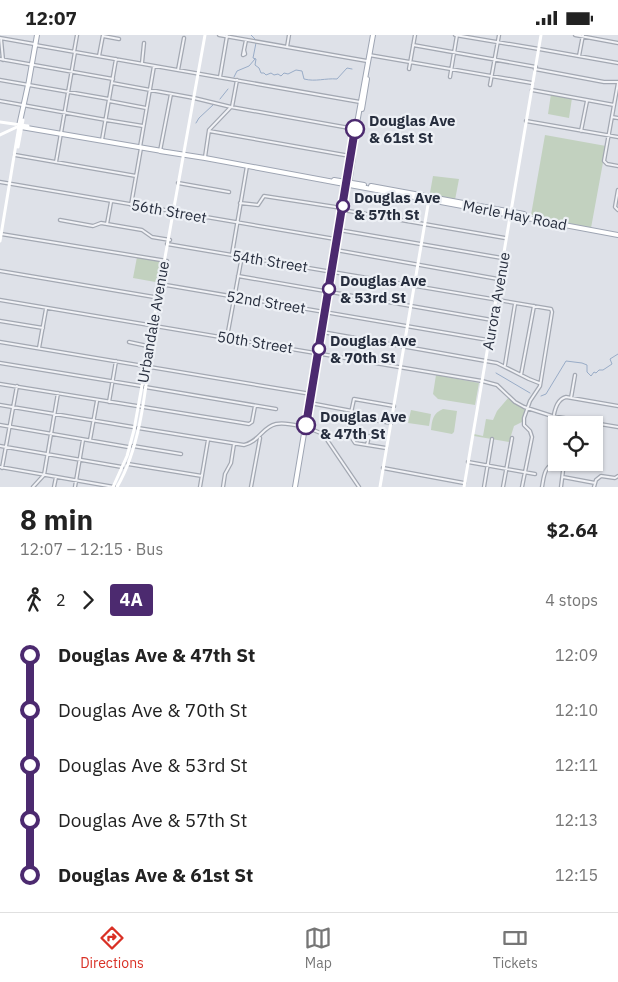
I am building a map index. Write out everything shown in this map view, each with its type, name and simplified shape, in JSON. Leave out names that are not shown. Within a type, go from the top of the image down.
[{"type":"main road","points":[[21,124],[36,35]]},
{"type":"main road","points":[[296,487],[347,183],[368,74],[368,62],[373,35]]},
{"type":"main road","name":"Merle Hay Road","points":[[21,124],[61,133],[429,197],[618,233]]},
{"type":"main road","name":"Merle Hay Road","points":[[21,124],[61,133]]},
{"type":"street","points":[[56,162],[77,35]]},
{"type":"street","points":[[99,56],[103,35],[120,39]]},
{"type":"street","name":"Urbandale Avenue","points":[[115,487],[129,464],[148,366],[205,35]]},
{"type":"street","points":[[219,35],[368,62]]},
{"type":"street","points":[[287,47],[289,35]]},
{"type":"street","points":[[409,69],[415,35]]},
{"type":"street","points":[[450,77],[456,35],[618,63]]},
{"type":"street","points":[[490,85],[499,35]]},
{"type":"street","name":"Aurora Avenue","points":[[464,485],[541,35]]},
{"type":"street","points":[[575,35],[618,43]]},
{"type":"street","points":[[220,77],[227,36]]},
{"type":"street","points":[[579,56],[583,36]]},
{"type":"street","points":[[113,79],[2,60],[0,38],[362,102]]},
{"type":"street","points":[[178,70],[184,38]]},
{"type":"street","points":[[244,50],[246,40]]},
{"type":"street","points":[[142,63],[144,43]]},
{"type":"street","points":[[413,45],[495,59],[604,82],[618,83],[617,100],[614,105],[604,161],[607,164],[618,166]]},
{"type":"street","points":[[369,55],[533,83]]},
{"type":"street","points":[[102,140],[116,59]]},
{"type":"street","points":[[131,205],[154,65]]},
{"type":"street","points":[[0,80],[147,108]]},
{"type":"street","points":[[204,159],[209,131],[231,107],[236,80]]},
{"type":"street","points":[[112,83],[194,98],[231,107],[357,129]]},
{"type":"street","points":[[532,90],[614,105]]},
{"type":"street","points":[[160,151],[171,94]]},
{"type":"street","points":[[581,131],[587,100]]},
{"type":"street","points":[[1,102],[144,126]]},
{"type":"street","points":[[612,117],[618,118]]},
{"type":"street","points":[[526,121],[618,137]]},
{"type":"street","name":"Merle Hay Road","points":[[0,122],[21,124]]},
{"type":"street","points":[[0,135],[21,124]]},
{"type":"street","points":[[0,241],[21,124]]},
{"type":"street","points":[[209,131],[352,156]]},
{"type":"street","points":[[15,155],[136,176]]},
{"type":"street","points":[[232,254],[247,166]]},
{"type":"street","name":"56th Street","points":[[0,182],[338,239]]},
{"type":"street","points":[[179,183],[229,192]]},
{"type":"street","points":[[618,190],[615,206],[618,210]]},
{"type":"street","points":[[240,203],[258,205],[262,196],[264,196],[507,239]]},
{"type":"street","points":[[380,487],[429,197]]},
{"type":"street","points":[[106,224],[111,201]]},
{"type":"street","points":[[0,203],[6,204]]},
{"type":"street","name":"54th Street","points":[[60,220],[93,226],[99,223],[106,224],[144,231],[152,237],[169,242],[242,256],[550,309],[552,312],[540,383]]},
{"type":"street","points":[[339,230],[504,259]]},
{"type":"street","points":[[1,234],[165,261]]},
{"type":"street","points":[[336,250],[500,279]]},
{"type":"street","points":[[227,337],[242,256]]},
{"type":"street","points":[[0,271],[159,297]]},
{"type":"street","points":[[238,276],[493,320]]},
{"type":"street","name":"52nd Street","points":[[162,285],[489,340]]},
{"type":"street","name":"50th Street","points":[[0,300],[482,381],[497,385],[515,402],[551,416]]},
{"type":"street","points":[[505,365],[515,303]]},
{"type":"street","points":[[521,375],[534,306]]},
{"type":"street","points":[[39,348],[46,308]]},
{"type":"street","points":[[0,321],[43,328]]},
{"type":"street","points":[[322,332],[505,365],[521,375],[540,383],[527,408],[524,423],[532,437],[522,487]]},
{"type":"street","points":[[0,342],[311,394]]},
{"type":"street","points":[[129,342],[151,346]]},
{"type":"street","points":[[109,402],[116,361]]},
{"type":"street","points":[[0,363],[276,409]]},
{"type":"street","points":[[571,398],[575,375]]},
{"type":"street","points":[[0,384],[249,424],[252,422],[255,405]]},
{"type":"street","points":[[17,386],[1,467],[115,487]]},
{"type":"street","points":[[33,487],[44,475],[58,393]]},
{"type":"street","points":[[554,416],[558,401],[563,397],[618,406]]},
{"type":"street","points":[[386,448],[356,443],[350,435],[351,416],[356,399],[394,406]]},
{"type":"street","points":[[90,441],[97,400]]},
{"type":"street","points":[[310,403],[352,411]]},
{"type":"street","points":[[0,405],[244,445],[255,441],[266,429],[274,424],[281,423],[306,427],[322,434],[358,487]]},
{"type":"street","points":[[351,416],[391,423]]},
{"type":"street","points":[[0,425],[90,441],[181,454]]},
{"type":"street","name":"50th Street","points":[[603,425],[618,427]]},
{"type":"street","points":[[367,445],[369,435]]},
{"type":"street","points":[[252,487],[260,437]]},
{"type":"street","points":[[503,487],[512,438]]},
{"type":"street","points":[[75,487],[83,439]]},
{"type":"street","points":[[200,487],[208,439]]},
{"type":"street","points":[[484,487],[492,439]]},
{"type":"street","points":[[255,441],[259,443]]},
{"type":"street","points":[[223,487],[225,474],[231,463],[234,444]]},
{"type":"street","points":[[0,446],[123,467],[129,464],[202,476]]},
{"type":"street","name":"Urbandale Avenue","points":[[115,487],[132,447]]},
{"type":"street","points":[[468,462],[534,474]]},
{"type":"street","points":[[542,487],[545,471],[548,467]]},
{"type":"street","points":[[383,469],[464,485]]},
{"type":"street","points":[[561,487],[563,471]]},
{"type":"street","points":[[594,487],[594,483],[601,476],[618,476]]},
{"type":"street","points":[[54,487],[56,477]]},
{"type":"street","points":[[563,477],[594,483]]},
{"type":"green space","points":[[551,94],[572,98],[569,118],[548,114]]},
{"type":"green space","points":[[545,135],[606,146],[591,228],[531,215]]},
{"type":"green space","points":[[433,176],[459,179],[455,200],[430,193]]},
{"type":"green space","points":[[137,257],[164,261],[161,283],[133,278]]},
{"type":"green space","points":[[436,375],[479,383],[475,405],[438,399],[433,394]]},
{"type":"green space","points":[[509,397],[527,408],[524,421],[514,426],[509,442],[474,436],[474,434],[483,436],[486,419],[493,420],[497,411]]},
{"type":"green space","points":[[443,409],[457,411],[454,432],[452,434],[431,430],[434,417]]},
{"type":"green space","points":[[411,410],[431,414],[429,426],[408,423]]},
{"type":"waterway","points":[[251,35],[256,40]]},
{"type":"waterway","points":[[256,43],[253,58],[256,59],[255,65],[261,73],[266,75],[271,73],[281,76],[284,73],[288,74],[296,70],[302,71],[304,79],[337,79],[347,68],[352,69]]},
{"type":"waterway","points":[[234,77],[237,71],[249,66],[255,59]]},
{"type":"waterway","points":[[220,99],[228,89]]},
{"type":"waterway","points":[[196,123],[213,105]]},
{"type":"waterway","points":[[541,396],[546,394],[566,361],[587,365],[587,372],[591,376],[594,372],[603,370],[612,364],[610,359],[618,354]]},
{"type":"waterway","points":[[496,373],[530,393]]},
{"type":"bus line","name":"4A","points":[[306,425],[355,129]]},
{"type":"place","name":"Douglas Ave & 61st St","points":[[355,129]]},
{"type":"place","name":"Douglas Ave & 57th St","points":[[343,206]]},
{"type":"place","name":"Douglas Ave & 53rd St","points":[[329,289]]},
{"type":"place","name":"Douglas Ave & 70th St","points":[[319,349]]},
{"type":"place","name":"Douglas Ave & 47th St","points":[[306,425]]}]
